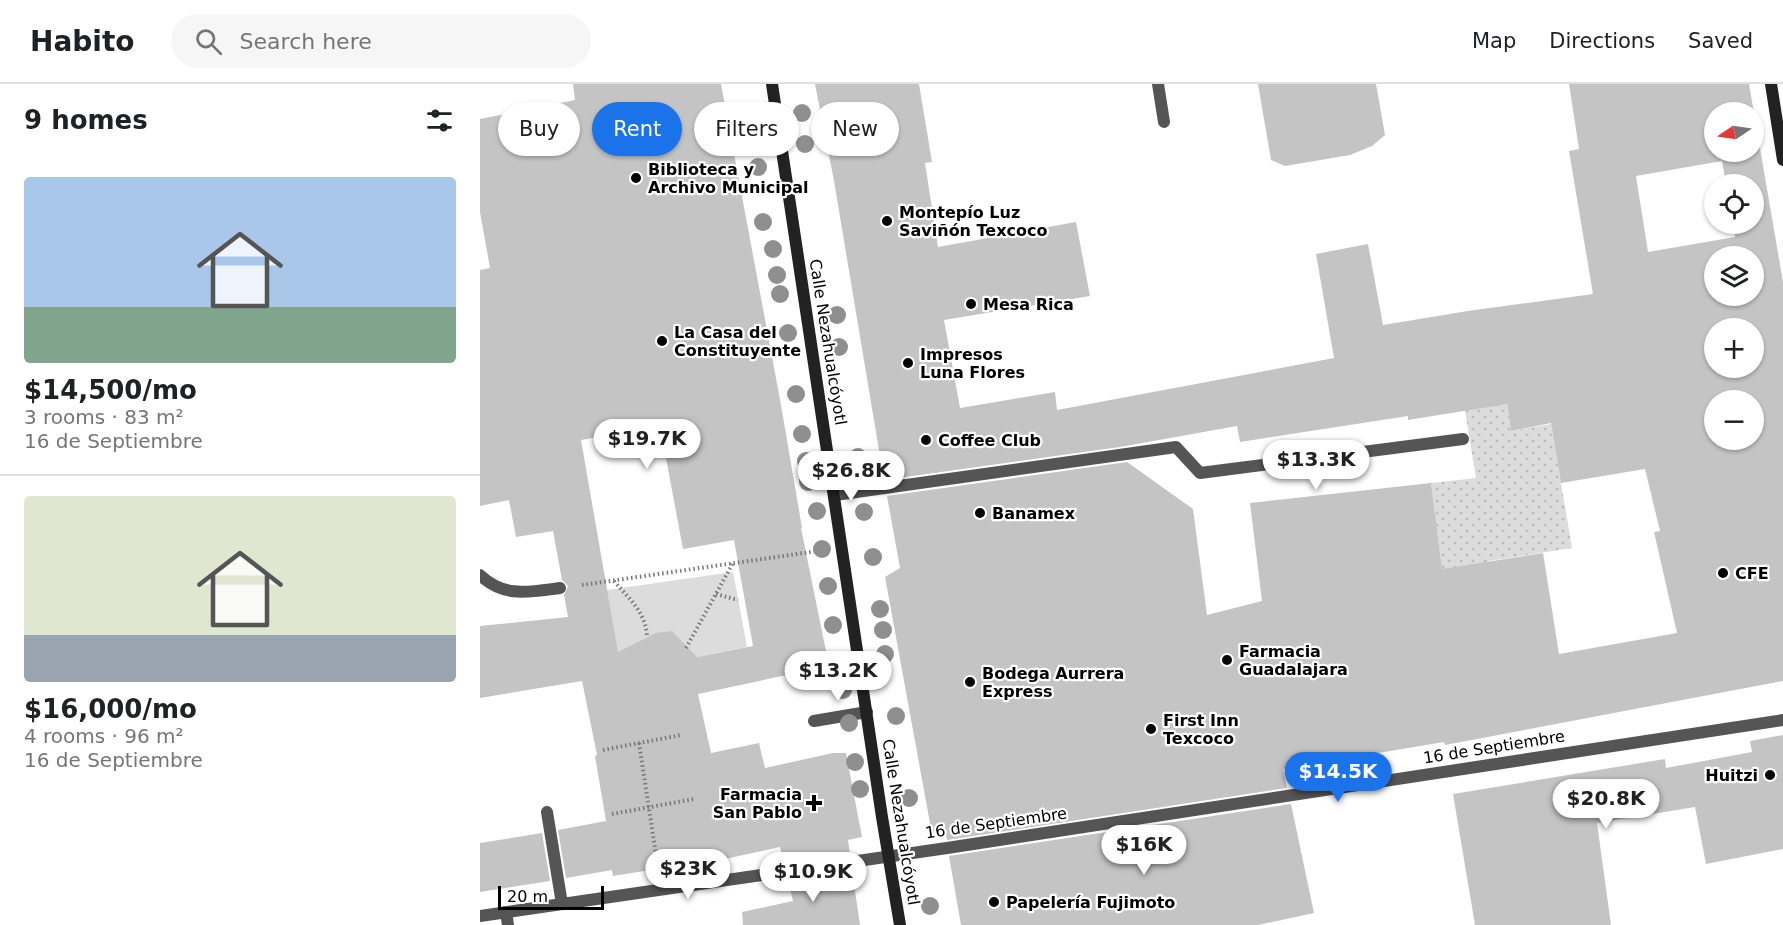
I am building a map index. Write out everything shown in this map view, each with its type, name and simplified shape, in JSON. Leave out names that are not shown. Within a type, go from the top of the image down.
[{"type":"street","name":"Calle Nezahualcóyotl","points":[[772,84],[900,925]]},
{"type":"street","points":[[1158,84],[1164,122]]},
{"type":"street","points":[[1771,84],[1783,160]]},
{"type":"street","points":[[835,495],[1176,447],[1200,473],[1463,439]]},
{"type":"street","points":[[480,575],[490,585],[506,591],[530,592],[560,588]]},
{"type":"street","points":[[814,721],[867,712]]},
{"type":"street","name":"16 de Septiembre","points":[[480,916],[947,848],[1783,720]]},
{"type":"street","points":[[547,812],[562,903]]},
{"type":"street","points":[[506,912],[508,925]]},
{"type":"path","points":[[560,588],[806,553]]},
{"type":"path","points":[[686,648],[733,563]]},
{"type":"path","points":[[613,580],[643,615],[647,625],[647,637]]},
{"type":"path","points":[[716,594],[738,600]]},
{"type":"path","points":[[603,750],[681,735]]},
{"type":"path","points":[[639,743],[661,889]]},
{"type":"path","points":[[612,814],[694,799]]},
{"type":"shaded area","points":[[1492,308],[1511,431],[1551,424],[1572,548],[1489,561],[1444,588],[1431,483],[1476,478],[1449,314]]},
{"type":"shaded area","points":[[733,572],[747,647],[621,672],[607,590]]},
{"type":"building","points":[[573,84],[721,84],[724,102],[694,102],[694,156],[734,156],[781,405],[801,528],[829,666],[698,694],[711,753],[759,743],[765,768],[833,753],[846,753],[862,837],[848,840],[850,854],[784,863],[780,847],[670,871],[669,867],[613,876],[612,870],[566,878],[558,830],[606,821],[595,756],[597,755],[582,681],[480,698],[480,626],[568,617],[564,595],[568,586],[562,580],[553,531],[516,537],[509,500],[480,506],[480,270],[490,268],[480,212],[480,119],[498,115],[498,156],[580,156],[580,102],[565,102],[575,100]],"holes":[[[660,426],[683,549],[734,540],[753,646],[697,657],[672,631],[656,633],[618,652],[581,440]]]},
{"type":"building","points":[[815,84],[919,84],[932,162],[925,163],[938,247],[1076,222],[1090,296],[944,320],[960,408],[1055,392],[1057,410],[1334,358],[1316,254],[1368,244],[1383,325],[1593,294],[1569,151],[1579,149],[1569,84],[1749,84],[1752,102],[1704,102],[1704,162],[1716,162],[1636,176],[1648,252],[1735,237],[1735,234],[1764,234],[1764,174],[1724,174],[1722,162],[1762,162],[1783,282],[1783,681],[1445,745],[1444,742],[1283,769],[1287,788],[947,840],[945,831],[932,834],[885,577],[900,568],[887,496],[1127,462],[1193,509],[1207,615],[1262,601],[1250,503],[1431,483],[1442,569],[1543,553],[1559,654],[1677,633],[1654,532],[1660,531],[1645,469],[1561,483],[1551,423],[1511,431],[1507,404],[1408,420],[1408,416],[1240,442],[1237,426],[1120,447],[884,480],[829,156],[899,156],[899,102],[819,102]]},
{"type":"building","points":[[1258,84],[1376,84],[1385,135],[1372,146],[1350,155],[1285,166],[1271,160]]},
{"type":"building","points":[[1783,735],[1783,849],[1706,864],[1695,807],[1597,823],[1611,925],[1475,925],[1453,794],[1665,759],[1666,768],[1752,752],[1750,741]]},
{"type":"building","points":[[1291,804],[1314,913],[1258,925],[961,925],[949,856]]},
{"type":"building","points":[[542,833],[550,881],[480,892],[480,843]]},
{"type":"building","points":[[852,870],[860,925],[743,925],[742,912],[793,901],[788,880]]},
{"type":"place","name":"Biblioteca y Archivo Municipal","points":[[636,178]]},
{"type":"place","name":"Montepío Luz Saviñón Texcoco","points":[[887,221]]},
{"type":"place","name":"Mesa Rica","points":[[971,304]]},
{"type":"place","name":"La Casa del Constituyente","points":[[662,341]]},
{"type":"place","name":"Impresos Luna Flores","points":[[908,363]]},
{"type":"place","name":"Coffee Club","points":[[926,440]]},
{"type":"place","name":"Banamex","points":[[980,513]]},
{"type":"place","name":"CFE","points":[[1723,573]]},
{"type":"place","name":"Farmacia Guadalajara","points":[[1227,660]]},
{"type":"place","name":"Bodega Aurrera Express","points":[[970,682]]},
{"type":"place","name":"First Inn Texcoco","points":[[1151,729]]},
{"type":"place","name":"Huitzi","points":[[1770,775]]},
{"type":"place","name":"Farmacia San Pablo","points":[[814,803]]},
{"type":"place","name":"Papelería Fujimoto","points":[[994,902]]}]
